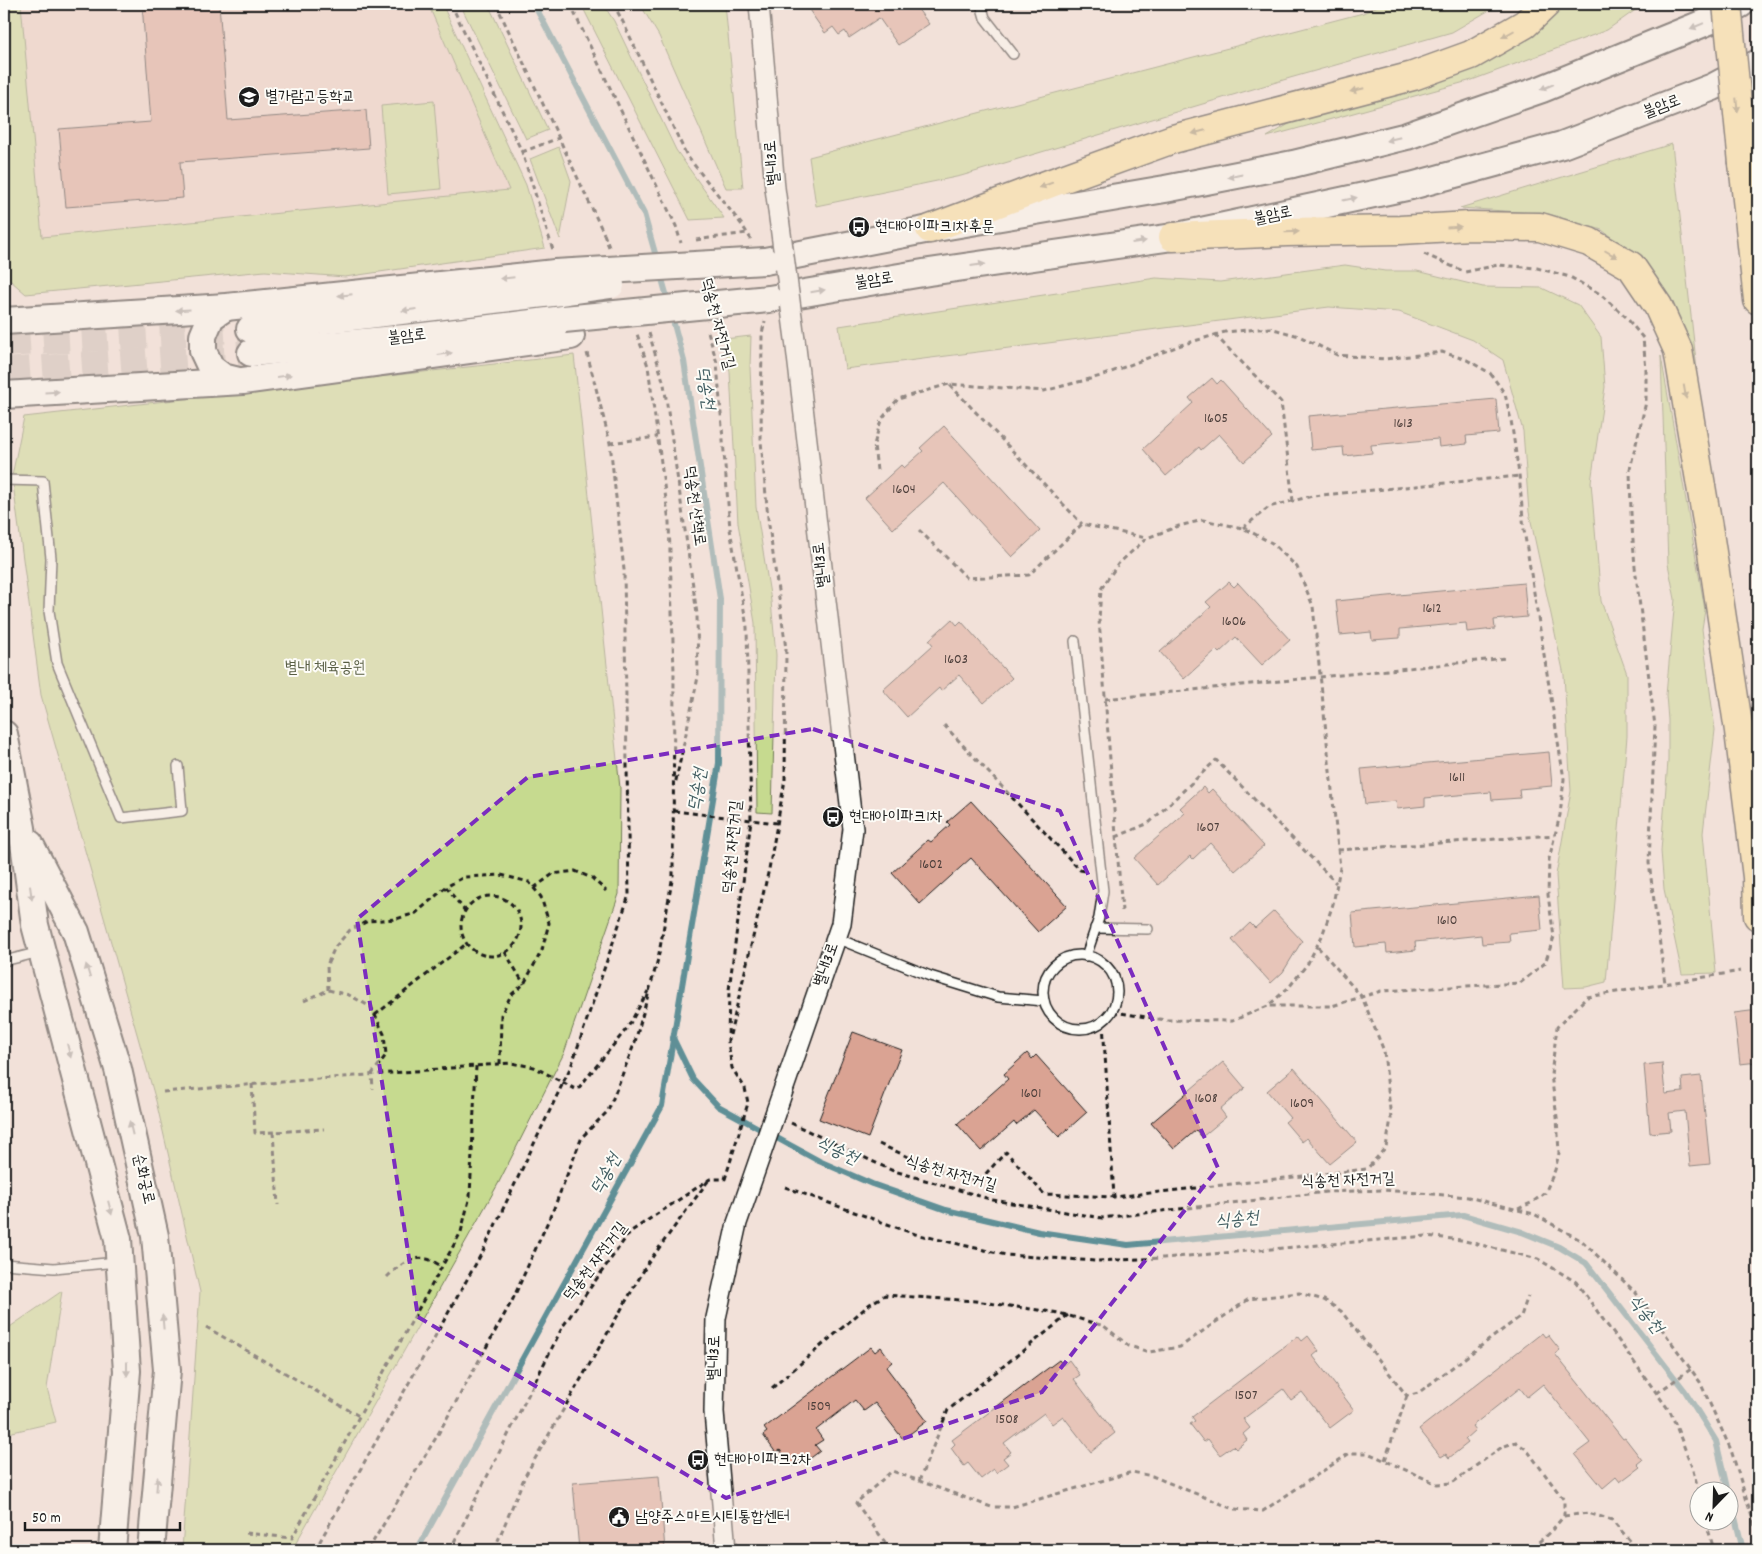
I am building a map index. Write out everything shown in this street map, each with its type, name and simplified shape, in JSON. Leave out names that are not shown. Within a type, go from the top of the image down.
[{"type":"highway","points":[[930,229],[1173,139],[1413,76],[1471,55],[1525,24],[1546,4]]},
{"type":"highway","points":[[1728,4],[1758,300]]},
{"type":"highway","points":[[1173,237],[1470,226],[1540,227],[1589,242],[1631,266],[1658,306],[1678,350],[1739,731],[1757,877],[1758,916]]},
{"type":"street","name":"별내3로","points":[[726,1550],[714,1412],[716,1318],[737,1223],[841,924],[853,829],[795,339],[775,188],[759,4]]},
{"type":"street","points":[[4,320],[226,307],[558,283],[765,261],[930,229],[1165,189],[1293,164],[1407,136],[1542,89],[1714,19],[1741,4]]},
{"type":"street","name":"불암로","points":[[558,283],[250,341],[415,337],[573,330],[930,272],[1173,237],[1411,186],[1562,145],[1713,87],[1758,63]]},
{"type":"street","points":[[226,307],[211,317],[203,336],[203,351],[211,368],[223,377],[243,381]]},
{"type":"street","points":[[4,394],[243,381],[573,330]]},
{"type":"street","name":"순화궁로","points":[[4,734],[22,828],[35,925],[118,1239],[127,1371],[112,1550]]},
{"type":"street","name":"순화궁로","points":[[22,828],[76,932],[118,1068],[156,1236],[167,1370],[151,1550]]},
{"type":"lane","points":[[981,4],[985,18],[1013,54]]},
{"type":"lane","points":[[4,480],[43,481],[51,558],[49,611],[57,663],[121,818],[182,811],[178,766]]},
{"type":"lane","points":[[1075,641],[1104,891],[1086,956]]},
{"type":"lane","points":[[1095,928],[1148,929]]},
{"type":"lane","points":[[836,938],[930,976],[998,998],[1044,1001]]},
{"type":"lane","points":[[4,961],[43,951]]},
{"type":"lane","points":[[1072,956],[1086,956],[1100,960],[1110,970],[1117,984],[1118,998],[1113,1012],[1103,1022],[1090,1028],[1075,1030],[1061,1024],[1050,1015],[1044,1001],[1043,987],[1048,973],[1058,962],[1072,956]]},
{"type":"lane","points":[[4,1264],[54,1268],[120,1262]]},
{"type":"path","points":[[451,4],[522,152],[553,247],[558,283]]},
{"type":"path","points":[[496,4],[612,252]]},
{"type":"path","points":[[570,4],[676,226],[684,250]]},
{"type":"path","points":[[613,4],[687,156],[742,224],[765,261]]},
{"type":"path","points":[[522,152],[559,138]]},
{"type":"path","points":[[1419,252],[1465,272],[1498,265],[1538,268],[1570,277],[1600,294],[1626,317],[1643,338],[1646,402],[1630,469],[1631,513],[1635,567],[1655,726],[1649,863],[1665,983]]},
{"type":"path","points":[[728,1042],[769,868],[785,780],[786,649],[768,518],[761,441],[762,333],[770,298]]},
{"type":"path","name":"덕송천 자전거길","points":[[450,1550],[563,1326],[630,1232],[710,1179],[725,1179],[747,1106],[745,1088],[732,1068],[728,1042],[729,990],[751,820],[747,627],[730,529],[717,363],[706,326]]},
{"type":"path","points":[[368,1550],[436,1436],[513,1300],[554,1208],[582,1137],[608,1111],[636,1042],[658,958],[673,875],[674,672],[668,522],[648,366],[636,328]]},
{"type":"path","points":[[877,470],[874,445],[881,420],[898,399],[949,384],[1044,391],[1101,376],[1181,345],[1225,332],[1270,328],[1299,336],[1337,355],[1384,359],[1442,352],[1467,360],[1490,373],[1505,394],[1512,420],[1524,530],[1564,779],[1560,815],[1549,859],[1548,895],[1554,937],[1545,963],[1520,983],[1381,991],[1332,1006],[1268,1006]]},
{"type":"path","points":[[315,1550],[483,1252],[572,1064],[628,895],[624,570],[610,443],[588,360],[573,330]]},
{"type":"path","name":"덕송천 산책로","points":[[649,330],[664,384],[696,614],[698,677],[674,792]]},
{"type":"path","points":[[1215,335],[1281,402],[1293,501]]},
{"type":"path","points":[[949,384],[1082,524],[1147,538]]},
{"type":"path","points":[[610,443],[657,437]]},
{"type":"path","points":[[1243,528],[1270,507],[1312,496],[1519,476]]},
{"type":"path","points":[[1113,1012],[1166,1020],[1232,1021],[1268,1006],[1290,986],[1308,963],[1317,946],[1333,904],[1340,868],[1313,606],[1297,566],[1272,543],[1243,528],[1203,520],[1179,526],[1147,538],[1118,564],[1101,589],[1099,620],[1122,910]]},
{"type":"path","points":[[919,530],[967,578],[1029,576],[1082,524]]},
{"type":"path","points":[[1105,699],[1506,658]]},
{"type":"path","points":[[944,725],[1080,870],[1102,873]]},
{"type":"path","points":[[1116,837],[1148,823],[1216,760],[1337,884]]},
{"type":"path","points":[[674,811],[777,823]]},
{"type":"path","points":[[1338,850],[1555,834]]},
{"type":"path","points":[[534,888],[553,874],[576,871],[592,878],[606,891]]},
{"type":"path","points":[[328,990],[327,965],[334,947],[350,930],[368,921],[396,919],[416,913],[446,887],[464,877],[501,875],[529,882],[541,897],[549,923],[542,950],[524,984],[511,996],[501,1015],[500,1064]]},
{"type":"path","points":[[446,887],[465,911]]},
{"type":"path","points":[[494,896],[510,902],[520,916],[521,933],[513,948],[498,956],[480,954],[466,944],[460,928],[465,911],[477,899],[494,896]]},
{"type":"path","points":[[375,1015],[466,944]]},
{"type":"path","points":[[879,1144],[952,1176],[979,1181],[1006,1152],[1044,1194],[1114,1197],[1367,1169],[1386,1147],[1391,1119],[1384,1051],[1362,997],[1317,946]]},
{"type":"path","points":[[505,952],[524,984]]},
{"type":"path","points":[[1517,1209],[1531,1203],[1546,1193],[1559,1153],[1552,1075],[1557,1027],[1587,997],[1741,971]]},
{"type":"path","points":[[162,1092],[511,1063],[534,1067],[577,1090],[628,1026],[650,986]]},
{"type":"path","points":[[304,1001],[328,990],[349,995],[371,1007],[384,1034],[386,1055],[372,1074],[373,1089]]},
{"type":"path","points":[[1103,1022],[1114,1197]]},
{"type":"path","points":[[246,1533],[292,1538],[461,1232],[470,1196],[476,1066]]},
{"type":"path","points":[[252,1084],[255,1133],[324,1129]]},
{"type":"path","name":"식송천 자전거길","points":[[774,1116],[892,1170],[993,1200],[1102,1218],[1326,1192],[1383,1190],[1468,1197],[1534,1214],[1582,1241],[1636,1293],[1691,1368],[1700,1382],[1731,1450],[1758,1536]]},
{"type":"path","points":[[274,1132],[278,1205]]},
{"type":"path","points":[[494,1550],[525,1476],[643,1271],[710,1179]]},
{"type":"path","points":[[785,1187],[915,1234],[1006,1255],[1096,1261],[1163,1258],[1426,1236],[1461,1240],[1538,1259],[1576,1282],[1671,1413],[1696,1482]]},
{"type":"path","points":[[387,1277],[398,1266],[412,1259],[426,1258],[442,1266]]},
{"type":"path","points":[[772,1388],[870,1304],[885,1295],[975,1300],[1068,1315],[1104,1326],[1129,1346],[1149,1352],[1180,1347],[1249,1299],[1299,1293],[1324,1300],[1341,1311],[1407,1396]]},
{"type":"path","points":[[1407,1396],[1418,1393],[1521,1316],[1528,1296]]},
{"type":"path","points":[[919,1481],[948,1410],[1068,1315]]},
{"type":"path","points":[[206,1327],[359,1416]]},
{"type":"path","points":[[1656,1393],[1691,1368]]},
{"type":"path","points":[[1385,1460],[1407,1396]]},
{"type":"path","points":[[891,1550],[856,1504],[892,1471],[991,1507],[1012,1507],[1132,1472],[1152,1476],[1234,1509],[1263,1511],[1350,1453],[1368,1453],[1437,1484],[1452,1483],[1502,1447],[1516,1442],[1527,1450],[1564,1500],[1564,1516],[1530,1550]]},
{"type":"path","points":[[1564,1516],[1588,1513],[1612,1520],[1638,1550]]},
{"type":"path","points":[[1709,1532],[1714,1550]]},
{"type":"highlighted area","points":[[813,729],[1060,811],[1218,1168],[1042,1392],[726,1498],[418,1317],[357,919],[528,777]]},
{"type":"shaded area","name":"별가람고등학교","points":[[21,4],[428,4],[509,190],[42,237]]},
{"type":"green space","points":[[4,4],[21,4],[42,237],[509,190],[428,4],[442,4],[526,185],[545,248],[345,277],[265,271],[26,294],[4,275]]},
{"type":"green space","points":[[460,4],[488,4],[548,130],[526,139]]},
{"type":"green space","points":[[581,4],[603,4],[614,21],[676,150],[724,218],[690,220]]},
{"type":"green space","points":[[640,4],[725,4],[743,188],[726,188],[659,36]]},
{"type":"green space","points":[[1382,4],[1500,4],[1452,32],[961,176],[816,206],[809,157],[1363,13]]},
{"type":"green space","points":[[1561,4],[1644,4],[1607,30],[1472,80],[1267,137],[1289,124],[1461,67],[1549,16]]},
{"type":"green space","points":[[434,101],[441,189],[388,194],[381,106]]},
{"type":"green space","points":[[1672,144],[1697,370],[1688,340],[1641,261],[1602,230],[1549,214],[1460,208]]},
{"type":"green space","points":[[559,147],[571,181],[560,239],[530,159]]},
{"type":"green space","points":[[1345,265],[1385,271],[1417,271],[1483,287],[1542,288],[1578,305],[1601,337],[1605,387],[1591,482],[1601,601],[1627,674],[1627,736],[1606,982],[1586,987],[1564,988],[1556,875],[1571,791],[1564,675],[1529,512],[1523,431],[1503,360],[1473,340],[1399,312],[1329,307],[845,369],[839,326],[1156,278],[1220,282]]},
{"type":"green space","points":[[751,336],[750,367],[756,507],[771,601],[776,655],[772,813],[757,812],[755,623],[738,523],[730,372],[724,339]]},
{"type":"green space","name":"별내 체육공원","points":[[574,355],[620,788],[619,894],[564,1053],[498,1184],[292,1550],[182,1550],[200,1292],[156,1101],[41,695],[12,476],[24,417]]},
{"type":"green space","points":[[1661,356],[1705,610],[1702,629],[1715,730],[1703,833],[1716,973],[1682,974],[1664,889],[1661,851],[1668,761],[1666,695],[1675,599],[1668,564]]},
{"type":"green space","points":[[62,1291],[47,1388],[56,1422],[4,1434],[4,1331]]},
{"type":"building","points":[[48,4],[120,4],[48,9]]},
{"type":"building","points":[[142,4],[219,4],[228,120],[366,110],[369,148],[180,162],[183,198],[66,207],[59,129],[151,122]]},
{"type":"building","points":[[805,4],[914,4],[929,24],[898,45],[879,18],[849,38],[845,31],[839,35],[833,27],[825,33]]},
{"type":"building","points":[[1212,378],[1217,384],[1221,380],[1272,437],[1244,462],[1219,434],[1201,450],[1199,447],[1166,476],[1143,449],[1193,403],[1189,398]]},
{"type":"building","points":[[1496,399],[1499,433],[1466,436],[1467,444],[1439,447],[1438,439],[1371,445],[1372,453],[1344,456],[1343,447],[1311,450],[1308,416]]},
{"type":"building","points":[[944,426],[1040,531],[1012,557],[944,483],[893,529],[865,498],[901,465],[904,468],[923,451],[920,448]]},
{"type":"building","points":[[1229,582],[1234,587],[1238,583],[1290,640],[1262,665],[1236,637],[1219,653],[1216,650],[1184,679],[1160,652],[1211,607],[1206,602]]},
{"type":"building","points":[[1524,583],[1527,617],[1494,620],[1495,629],[1467,632],[1466,623],[1400,629],[1400,638],[1372,640],[1371,632],[1340,635],[1336,601]]},
{"type":"building","points":[[952,619],[957,625],[961,621],[1012,678],[984,703],[959,675],[941,691],[939,688],[907,717],[883,690],[933,645],[929,640]]},
{"type":"building","points":[[1549,752],[1552,786],[1519,789],[1520,798],[1492,800],[1491,792],[1425,798],[1425,806],[1397,809],[1396,801],[1365,804],[1361,769]]},
{"type":"building","points":[[1203,787],[1208,793],[1212,789],[1264,846],[1235,871],[1210,843],[1193,859],[1190,856],[1158,885],[1134,858],[1185,813],[1180,808]]},
{"type":"building","points":[[971,801],[1067,906],[1038,932],[971,858],[920,904],[892,873],[928,840],[931,842],[950,825],[947,822]]},
{"type":"building","points":[[1539,895],[1542,930],[1509,933],[1510,942],[1482,944],[1481,935],[1415,942],[1416,950],[1387,953],[1386,944],[1355,947],[1352,913]]},
{"type":"building","points":[[1274,911],[1302,941],[1283,972],[1271,983],[1232,940],[1250,923],[1255,928]]},
{"type":"building","points":[[1758,1010],[1758,1062],[1740,1064],[1734,1013]]},
{"type":"building","points":[[853,1032],[902,1050],[868,1138],[819,1119]]},
{"type":"building","points":[[1027,1053],[1032,1059],[1036,1055],[1087,1112],[1059,1137],[1034,1110],[1016,1125],[1014,1122],[981,1151],[957,1124],[1008,1079],[1004,1074]]},
{"type":"building","points":[[1223,1062],[1245,1088],[1220,1109],[1226,1117],[1202,1137],[1196,1130],[1174,1149],[1151,1123]]},
{"type":"building","points":[[1662,1063],[1665,1094],[1683,1092],[1682,1078],[1701,1076],[1710,1164],[1690,1166],[1685,1111],[1669,1113],[1671,1131],[1650,1133],[1644,1065]]},
{"type":"building","points":[[1294,1068],[1357,1142],[1330,1164],[1307,1138],[1302,1142],[1285,1122],[1290,1118],[1267,1091]]},
{"type":"building","points":[[1542,1333],[1545,1337],[1548,1335],[1560,1350],[1555,1354],[1642,1460],[1637,1464],[1640,1467],[1620,1482],[1616,1477],[1603,1488],[1575,1454],[1590,1443],[1543,1384],[1527,1397],[1520,1388],[1472,1426],[1475,1430],[1465,1439],[1468,1443],[1449,1458],[1446,1454],[1441,1457],[1419,1429]]},
{"type":"building","points":[[1298,1336],[1302,1341],[1308,1336],[1319,1351],[1313,1356],[1354,1410],[1330,1428],[1302,1392],[1291,1400],[1283,1389],[1243,1419],[1250,1428],[1243,1434],[1247,1440],[1236,1449],[1233,1446],[1220,1455],[1208,1439],[1204,1442],[1190,1424],[1195,1421],[1192,1417]]},
{"type":"building","points":[[871,1347],[875,1352],[881,1347],[892,1362],[886,1367],[927,1421],[903,1439],[875,1403],[864,1411],[855,1400],[816,1430],[823,1440],[815,1445],[820,1451],[808,1460],[806,1457],[793,1466],[780,1450],[776,1453],[763,1435],[767,1432],[764,1428]]},
{"type":"building","points":[[1059,1360],[1063,1365],[1069,1360],[1080,1375],[1074,1379],[1115,1433],[1091,1452],[1063,1416],[1052,1424],[1044,1413],[1004,1443],[1011,1452],[1003,1458],[1008,1464],[996,1473],[994,1469],[981,1479],[968,1463],[964,1466],[951,1448],[955,1444],[952,1440]]},
{"type":"building","name":"남양주스마트시티통합센터","points":[[659,1476],[665,1550],[579,1550],[573,1483]]},
{"type":"waterway","name":"덕송천","points":[[534,4],[644,214],[657,260]]},
{"type":"waterway","name":"덕송천","points":[[660,272],[669,304]]},
{"type":"waterway","name":"덕송천","points":[[417,1550],[662,1106],[719,763],[720,599],[684,361],[671,313]]},
{"type":"waterway","name":"식송천","points":[[673,1038],[693,1079],[718,1106],[819,1161],[872,1184],[946,1210],[1039,1232],[1128,1245],[1463,1215],[1522,1232],[1559,1247],[1586,1263],[1685,1391],[1716,1441],[1726,1482]]},
{"type":"waterway","name":"식송천","points":[[1739,1532],[1743,1550]]},
{"type":"tunnel","points":[[4,344],[250,329]]},
{"type":"tunnel","points":[[4,371],[251,353]]},
{"type":"place","name":"별가람고등학교","points":[[249,97]]},
{"type":"place","name":"현대아이파크1차후문","points":[[859,227]]},
{"type":"place","name":"현대아이파크1차","points":[[833,817]]},
{"type":"place","name":"현대아이파크2차","points":[[698,1460]]},
{"type":"place","name":"남양주스마트시티통합센터","points":[[619,1517]]}]
